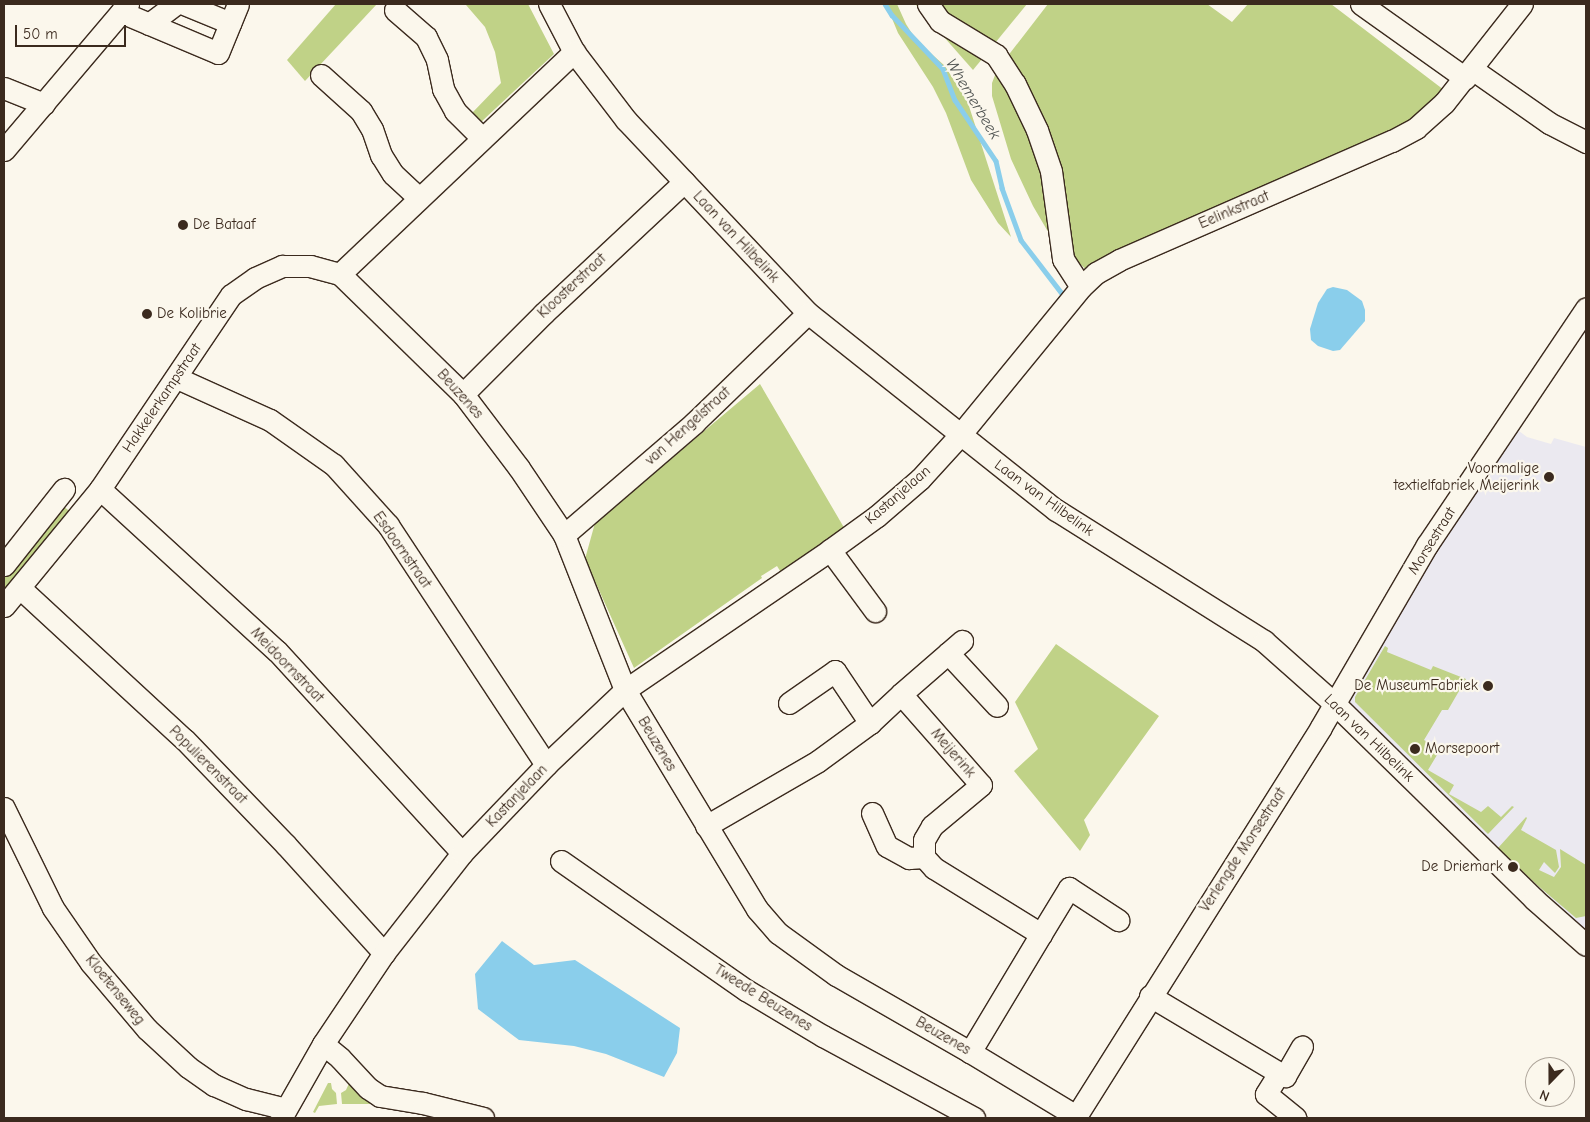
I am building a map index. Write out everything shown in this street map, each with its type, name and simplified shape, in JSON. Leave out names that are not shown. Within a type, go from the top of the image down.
[{"type":"street","points":[[149,24],[176,4]]},
{"type":"street","points":[[4,150],[125,8],[149,24],[218,53],[234,13],[184,4]]},
{"type":"street","name":"Laan van Hilbelink","points":[[549,4],[574,52],[626,120],[808,313],[1056,510],[1264,641],[1335,704],[1520,886],[1586,945]]},
{"type":"street","points":[[928,4],[940,21],[996,55],[1015,84],[1037,130],[1051,171],[1063,258],[1081,287]]},
{"type":"street","points":[[1362,4],[1468,74],[1549,123],[1586,142]]},
{"type":"street","name":"Eelinkstraat","points":[[960,434],[1081,287],[1096,273],[1119,260],[1408,132],[1444,103],[1522,4]]},
{"type":"street","points":[[395,10],[426,37],[437,60],[443,89],[455,111],[482,138]]},
{"type":"street","points":[[340,274],[418,197],[574,52]]},
{"type":"street","points":[[321,75],[361,111],[372,129],[381,156],[394,174],[418,197]]},
{"type":"street","points":[[4,88],[44,104]]},
{"type":"street","name":"Kloosterstraat","points":[[464,394],[544,313],[684,182]]},
{"type":"street","name":"Hakkelerkampstraat","points":[[4,606],[100,489],[177,378],[231,295],[255,278],[282,266],[310,266],[340,274]]},
{"type":"street","name":"Beuzenes","points":[[340,274],[464,394],[519,468],[564,535],[625,690],[757,909],[778,933],[836,975],[970,1052],[1075,1117]]},
{"type":"street","name":"Morsestraat","points":[[1335,704],[1427,545],[1586,308]]},
{"type":"street","name":"van Hengelstraat","points":[[564,535],[694,423],[808,313]]},
{"type":"street","name":"Esdoornstraat","points":[[177,378],[270,420],[334,465],[388,526],[546,764]]},
{"type":"street","name":"Kastanjelaan","points":[[284,1114],[323,1044],[384,953],[462,853],[546,764],[625,690],[877,516],[920,479],[960,434]]},
{"type":"street","name":"Meidoornstraat","points":[[100,489],[277,651],[462,853]]},
{"type":"street","points":[[4,564],[64,490]]},
{"type":"street","points":[[830,550],[875,611]]},
{"type":"street","name":"Populierenstraat","points":[[20,588],[185,740],[286,845],[384,953]]},
{"type":"street","points":[[706,826],[818,761],[870,723],[955,647],[997,706]]},
{"type":"street","points":[[789,703],[835,671],[870,723]]},
{"type":"street","name":"Meijerink","points":[[901,694],[981,785],[932,826],[924,840],[924,856]]},
{"type":"street","name":"Verlengde Morsestraat","points":[[1075,1117],[1335,704]]},
{"type":"street","name":"Kloetenseweg","points":[[4,808],[53,908],[91,962],[147,1029],[188,1068],[214,1085],[284,1114]]},
{"type":"street","points":[[872,813],[887,846],[909,858],[924,856],[934,868],[1041,934]]},
{"type":"street","name":"Tweede Beuzenes","points":[[562,862],[746,990],[823,1036],[974,1118]]},
{"type":"street","points":[[970,1052],[1069,888],[1118,920]]},
{"type":"street","points":[[1150,996],[1284,1076],[1302,1047]]},
{"type":"street","points":[[323,1044],[340,1058],[368,1088],[380,1096],[423,1103],[483,1118]]},
{"type":"street","points":[[1279,1073],[1266,1094],[1296,1118]]},
{"type":"shaded area","name":"Morsepoort","points":[[1507,422],[1527,437],[1551,444],[1554,438],[1586,447],[1586,943],[1334,702]]},
{"type":"green space","points":[[336,4],[377,4],[305,81],[287,60]]},
{"type":"green space","points":[[528,4],[554,54],[481,122],[472,113],[501,83],[495,52],[485,27],[466,5]]},
{"type":"green space","points":[[886,4],[897,4],[916,40],[945,66],[968,103],[1011,237],[998,223],[971,180],[946,113],[933,87],[898,33]]},
{"type":"green space","points":[[915,4],[1027,4],[973,70]]},
{"type":"green space","points":[[1048,4],[1207,4],[1232,22],[1248,4],[1331,4],[1444,90],[1402,127],[1089,272],[1061,247],[1047,230],[1033,206],[1011,159],[992,96],[992,83],[997,70]]},
{"type":"green space","points":[[760,384],[846,531],[782,574],[777,566],[761,576],[762,578],[634,668],[585,559],[595,523]]},
{"type":"green space","points":[[59,503],[72,513],[4,594],[4,578]]},
{"type":"green space","points":[[1056,644],[1159,716],[1084,820],[1090,835],[1080,851],[1014,771],[1038,749],[1015,702]]},
{"type":"green space","points":[[1385,646],[1388,648],[1387,652],[1431,670],[1433,666],[1466,679],[1448,710],[1442,710],[1424,740],[1440,750],[1428,770],[1454,785],[1449,794],[1481,812],[1488,806],[1501,817],[1512,806],[1514,807],[1488,834],[1355,702],[1355,697]]},
{"type":"green space","points":[[1526,817],[1521,830],[1556,850],[1559,867],[1555,873],[1544,862],[1539,870],[1554,877],[1561,867],[1560,849],[1586,865],[1586,916],[1576,918],[1498,848]]},
{"type":"green space","points":[[351,1079],[373,1099],[370,1104],[342,1104],[341,1093],[346,1090]]},
{"type":"green space","points":[[328,1083],[331,1083],[332,1089],[336,1093],[337,1104],[319,1106],[315,1113],[313,1112]]},
{"type":"water","points":[[1333,287],[1347,290],[1362,301],[1365,310],[1365,321],[1340,350],[1333,351],[1318,346],[1311,340],[1310,329],[1318,303],[1327,289]]},
{"type":"water","points":[[502,941],[534,965],[575,960],[680,1028],[677,1053],[664,1077],[606,1054],[574,1046],[519,1040],[478,1009],[475,974]]},
{"type":"waterway","name":"Whemerbeek","points":[[885,4],[892,15],[943,69],[955,100],[996,161],[1002,188],[1021,240],[1064,296]]},
{"type":"place","name":"De Bataaf","points":[[183,225]]},
{"type":"place","name":"De Kolibrie","points":[[147,314]]},
{"type":"place","name":"Voormalige textielfabriek Meijerink","points":[[1549,477]]},
{"type":"place","name":"De MuseumFabriek","points":[[1488,686]]},
{"type":"place","name":"Morsepoort","points":[[1415,749]]},
{"type":"place","name":"De Driemark","points":[[1513,867]]}]
